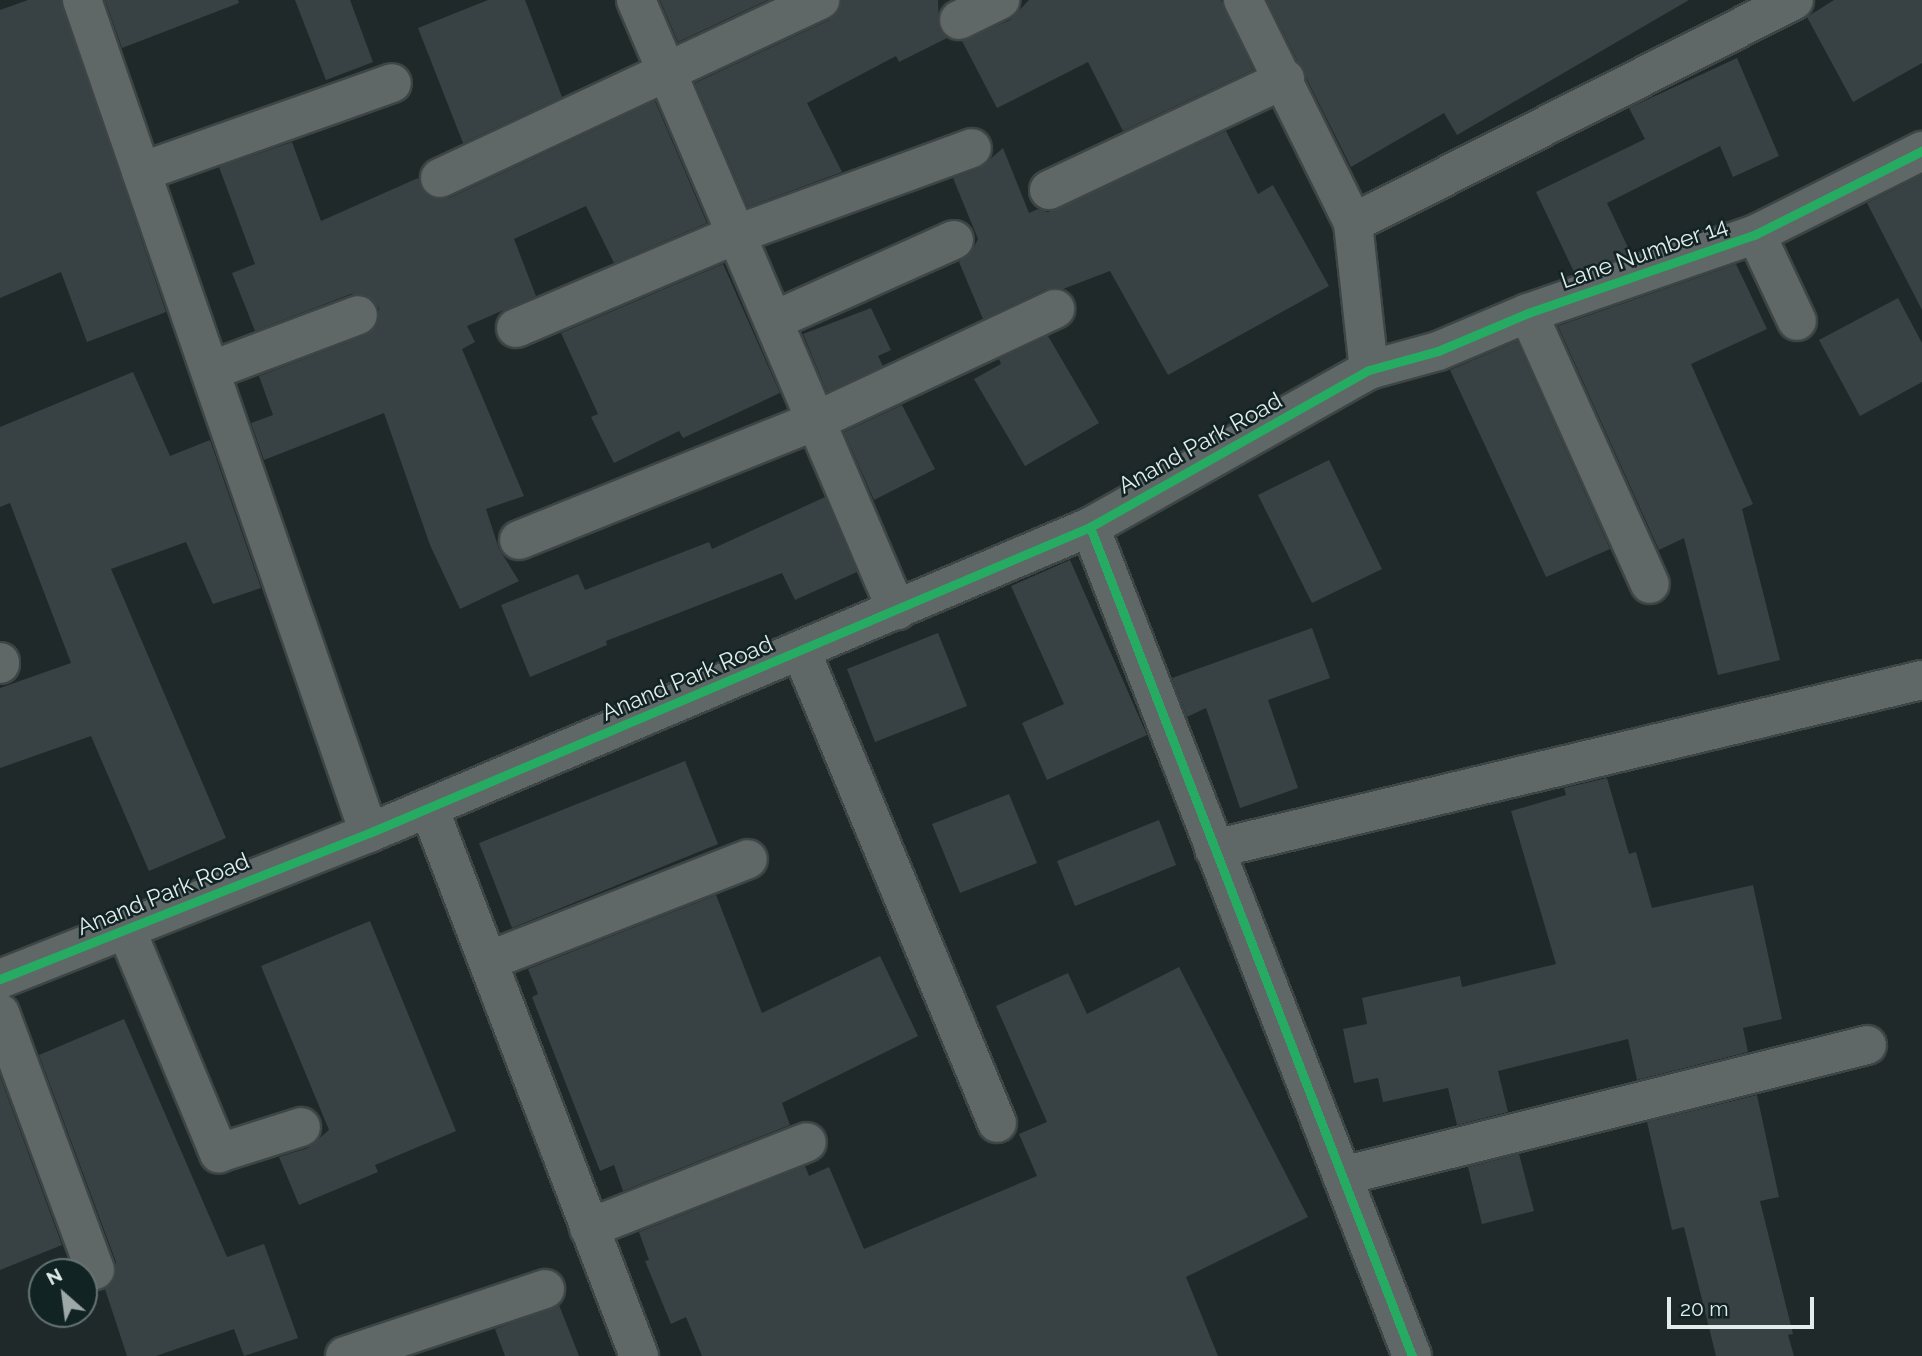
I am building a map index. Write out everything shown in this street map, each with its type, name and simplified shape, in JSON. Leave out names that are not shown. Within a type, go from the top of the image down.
[{"type":"street","points":[[82,0],[369,833]]},
{"type":"street","points":[[636,0],[818,420],[897,611]]},
{"type":"street","points":[[440,178],[820,0]]},
{"type":"street","points":[[959,20],[1000,0]]},
{"type":"street","points":[[1243,0],[1285,79],[1353,223],[1369,370]]},
{"type":"street","points":[[1353,223],[1794,0]]},
{"type":"street","points":[[1049,190],[1285,79]]},
{"type":"street","points":[[141,172],[392,83]]},
{"type":"street","points":[[516,328],[737,234],[972,148]]},
{"type":"street","name":"Lane Number 14","points":[[1369,370],[1438,351],[1528,313],[1756,234],[1922,151]]},
{"type":"street","points":[[1756,234],[1797,321]]},
{"type":"street","points":[[775,320],[954,240]]},
{"type":"street","points":[[519,540],[818,420],[1055,309]]},
{"type":"street","points":[[1528,313],[1650,584]]},
{"type":"street","points":[[210,371],[358,314]]},
{"type":"street","name":"Anand Park Road","points":[[0,979],[369,833],[1090,527],[1369,370]]},
{"type":"street","points":[[1090,527],[1412,1356]]},
{"type":"street","points":[[801,651],[998,1123]]},
{"type":"street","points":[[1214,849],[1922,680]]},
{"type":"street","points":[[429,808],[639,1356]]},
{"type":"street","points":[[488,961],[748,859]]},
{"type":"street","points":[[126,929],[219,1153],[302,1127]]},
{"type":"street","points":[[0,1013],[91,1258]]},
{"type":"street","points":[[1342,1176],[1867,1045]]},
{"type":"street","points":[[589,1228],[807,1142]]},
{"type":"street","points":[[345,1356],[545,1289]]},
{"type":"building","points":[[28,0],[61,0],[166,312],[87,342],[61,272],[0,298],[0,10]]},
{"type":"building","points":[[105,0],[238,0],[239,3],[122,48]]},
{"type":"building","points":[[295,0],[350,0],[373,62],[326,80]]},
{"type":"building","points":[[488,0],[525,0],[562,97],[463,143],[418,28]]},
{"type":"building","points":[[660,0],[768,0],[678,42]]},
{"type":"building","points":[[842,0],[938,0],[939,29],[947,38],[899,62],[896,56],[807,103],[842,172],[748,207],[695,83],[829,20]]},
{"type":"building","points":[[1029,0],[1221,0],[1253,70],[1123,131],[1088,62],[997,108],[962,41],[1010,20]]},
{"type":"building","points":[[1267,0],[1689,0],[1457,135],[1444,113],[1351,167]]},
{"type":"building","points":[[1834,0],[1922,0],[1922,63],[1853,102],[1807,17]]},
{"type":"building","points":[[1737,58],[1779,156],[1733,177],[1720,146],[1607,203],[1631,254],[1575,274],[1536,192],[1645,139],[1629,108]]},
{"type":"building","points":[[655,101],[707,223],[614,263],[586,206],[514,239],[536,296],[467,326],[475,342],[462,349],[524,496],[486,509],[499,549],[519,581],[460,609],[430,545],[384,413],[264,460],[251,423],[273,415],[259,376],[366,335],[379,319],[379,308],[371,298],[351,294],[255,331],[232,273],[255,264],[219,167],[292,142],[321,221],[418,178],[428,196],[449,198]]},
{"type":"building","points":[[1226,131],[1258,194],[1273,185],[1329,286],[1168,375],[1110,271],[1063,289],[1046,289],[983,319],[959,262],[971,253],[978,239],[953,178],[980,168],[1003,148],[1029,213],[1038,209],[1048,212]]},
{"type":"building","points":[[1922,175],[1922,310],[1867,203]]},
{"type":"building","points":[[723,264],[780,393],[683,438],[679,431],[614,463],[591,417],[598,414],[561,333]]},
{"type":"building","points":[[1736,264],[1767,329],[1691,364],[1753,504],[1742,509],[1780,660],[1718,675],[1684,538],[1659,550],[1558,326]]},
{"type":"building","points":[[1898,298],[1922,343],[1922,382],[1860,416],[1819,340]]},
{"type":"building","points":[[871,308],[891,350],[878,356],[883,366],[827,392],[803,334]]},
{"type":"building","points":[[1048,336],[1099,423],[1025,466],[974,379],[1001,364],[999,359]]},
{"type":"building","points":[[1517,341],[1610,549],[1546,577],[1450,370]]},
{"type":"building","points":[[133,372],[170,456],[210,440],[261,588],[213,604],[186,542],[111,569],[226,838],[149,871],[91,736],[0,768],[0,688],[71,663],[10,503],[0,507],[0,427]]},
{"type":"building","points":[[902,405],[935,469],[874,500],[844,432]]},
{"type":"building","points":[[1329,460],[1382,569],[1312,603],[1258,495]]},
{"type":"building","points":[[825,497],[857,572],[795,600],[782,573],[606,641],[607,645],[530,677],[501,605],[578,574],[585,590],[709,542],[712,549]]},
{"type":"building","points":[[1070,560],[1147,735],[1047,780],[1022,723],[1064,704],[1011,586]]},
{"type":"building","points":[[1312,628],[1330,678],[1268,700],[1298,788],[1240,808],[1206,708],[1187,717],[1172,678]]},
{"type":"building","points":[[938,633],[967,706],[875,742],[847,669]]},
{"type":"building","points":[[685,761],[718,844],[512,928],[479,843]]},
{"type":"building","points":[[1607,778],[1629,854],[1636,852],[1652,908],[1753,885],[1782,1019],[1743,1028],[1748,1052],[1637,1080],[1628,1039],[1498,1071],[1508,1112],[1457,1125],[1448,1088],[1383,1102],[1378,1078],[1354,1083],[1343,1029],[1367,1024],[1362,998],[1460,976],[1462,987],[1556,964],[1511,811],[1566,795],[1564,788]]},
{"type":"building","points":[[1009,794],[1037,863],[960,893],[932,824]]},
{"type":"building","points":[[1159,820],[1176,865],[1075,906],[1057,861]]},
{"type":"building","points":[[716,895],[762,1013],[880,956],[918,1036],[782,1103],[790,1125],[623,1191],[614,1165],[600,1171],[532,997],[538,994],[528,969]]},
{"type":"building","points":[[370,921],[456,1131],[375,1165],[378,1172],[299,1205],[279,1157],[308,1148],[329,1130],[261,966]]},
{"type":"building","points":[[1179,967],[1308,1217],[1186,1277],[1218,1356],[702,1356],[686,1317],[671,1324],[645,1261],[649,1260],[639,1232],[805,1166],[809,1176],[829,1167],[864,1249],[1037,1176],[1019,1134],[1047,1122],[996,1006],[1068,973],[1087,1014]]},
{"type":"building","points":[[124,1019],[227,1257],[264,1244],[298,1338],[244,1356],[234,1329],[156,1356],[127,1356],[105,1289],[116,1274],[116,1262],[39,1055]]},
{"type":"building","points":[[0,1076],[62,1245],[0,1270]]},
{"type":"building","points":[[1757,1095],[1779,1197],[1760,1201],[1793,1334],[1788,1335],[1794,1356],[1716,1356],[1684,1227],[1672,1230],[1647,1122]]},
{"type":"building","points":[[1519,1154],[1534,1211],[1482,1224],[1468,1167]]},
{"type":"building","points":[[559,1305],[579,1356],[505,1356],[495,1329]]},
{"type":"cycle path","points":[[0,979],[369,833],[1090,527],[1369,370],[1438,351],[1528,313],[1756,234],[1922,151]]},
{"type":"cycle path","points":[[1090,527],[1412,1356]]}]
